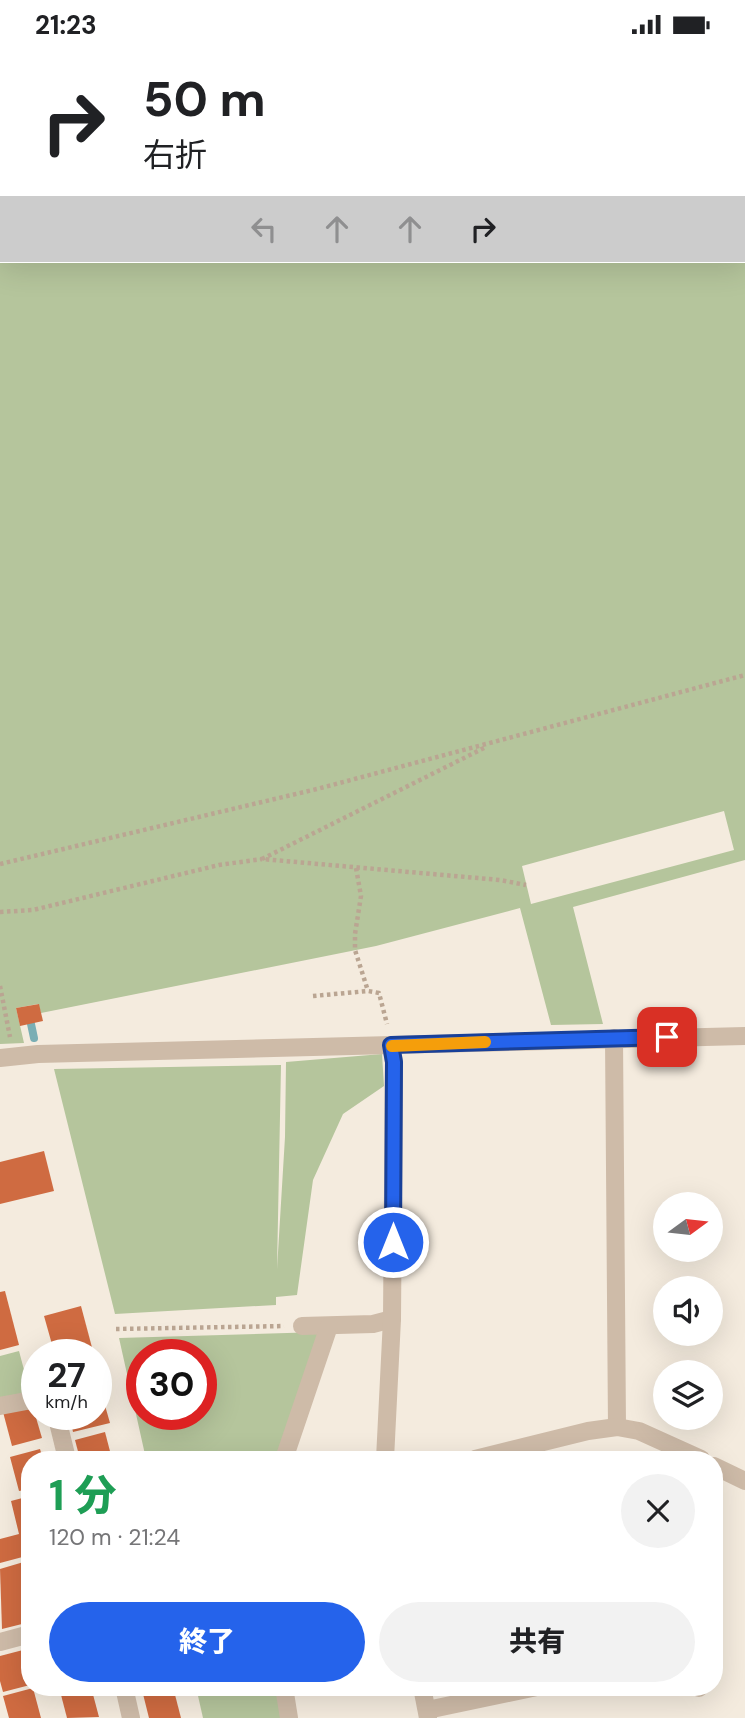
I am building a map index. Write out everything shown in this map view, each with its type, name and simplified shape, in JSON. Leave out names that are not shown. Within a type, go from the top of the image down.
[{"type":"street","points":[[7,1057],[745,1035]]},
{"type":"street","points":[[614,1038],[617,1427]]},
{"type":"street","points":[[385,1451],[392,1319],[394,1062],[391,1045]]},
{"type":"street","points":[[302,1326],[373,1324],[392,1319]]},
{"type":"street","points":[[287,1451],[329,1326]]},
{"type":"street","points":[[0,1406],[21,1402]]},
{"type":"street","points":[[507,1451],[588,1431],[617,1427],[639,1431],[683,1451]]},
{"type":"street","points":[[60,1430],[65,1451]]},
{"type":"street","points":[[723,1470],[745,1481]]},
{"type":"street","points":[[0,1642],[21,1636]]},
{"type":"street","points":[[126,1696],[131,1718]]},
{"type":"street","points":[[424,1696],[428,1714],[501,1696]]},
{"type":"path","points":[[0,864],[317,789],[745,675]]},
{"type":"path","points":[[262,859],[494,744]]},
{"type":"path","points":[[0,912],[33,911],[219,865],[262,859],[500,880],[526,885]]},
{"type":"path","points":[[356,868],[361,896],[355,950],[368,991]]},
{"type":"path","points":[[0,986],[5,1007],[7,1057]]},
{"type":"path","points":[[313,996],[368,991],[379,993],[391,1045]]},
{"type":"path","points":[[116,1329],[302,1326]]},
{"type":"green space","points":[[0,263],[745,263],[745,860],[573,907],[603,1024],[551,1025],[520,908],[376,946],[41,1013],[38,1004],[16,1008],[24,1043],[0,1044]],"holes":[[[724,811],[734,850],[531,904],[522,866]]]},
{"type":"green space","points":[[382,1054],[384,1086],[343,1114],[313,1180],[297,1295],[276,1297],[276,1305],[115,1314],[54,1069],[281,1065],[277,1269],[285,1137],[286,1062]]},
{"type":"green space","points":[[320,1332],[280,1451],[144,1451],[140,1430],[217,1430],[217,1339],[126,1339],[126,1369],[119,1338]]},
{"type":"green space","points":[[19,1351],[21,1399],[0,1404],[0,1356]]},
{"type":"green space","points":[[198,1696],[277,1696],[281,1718],[203,1718]]},
{"type":"building","points":[[39,1004],[43,1021],[20,1026],[16,1008]]},
{"type":"building","points":[[44,1151],[54,1191],[0,1204],[0,1162]]},
{"type":"building","points":[[5,1291],[19,1345],[0,1350],[0,1292]]},
{"type":"building","points":[[81,1306],[90,1339],[50,1339],[44,1316]]},
{"type":"building","points":[[21,1407],[21,1430],[40,1430],[42,1438],[12,1446],[3,1412]]},
{"type":"building","points":[[105,1432],[110,1451],[78,1451],[75,1440]]},
{"type":"building","points":[[21,1454],[21,1491],[19,1491],[10,1457]]},
{"type":"building","points":[[21,1498],[21,1557],[0,1563],[0,1539],[19,1534],[11,1501]]},
{"type":"building","points":[[21,1563],[21,1624],[2,1629],[0,1569]]},
{"type":"building","points":[[21,1651],[21,1687],[3,1692],[0,1656]]},
{"type":"building","points":[[21,1691],[21,1696],[35,1696],[41,1718],[9,1718],[3,1696]]},
{"type":"building","points":[[61,1696],[93,1696],[99,1717],[67,1718]]},
{"type":"building","points":[[144,1696],[175,1696],[181,1718],[149,1718]]},
{"type":"waterway","points":[[31,1024],[34,1038]]},
{"type":"slow traffic","points":[[392,1046],[485,1042]]},
{"type":"route","points":[[393,1242],[394,1062],[391,1045],[667,1037]]}]
